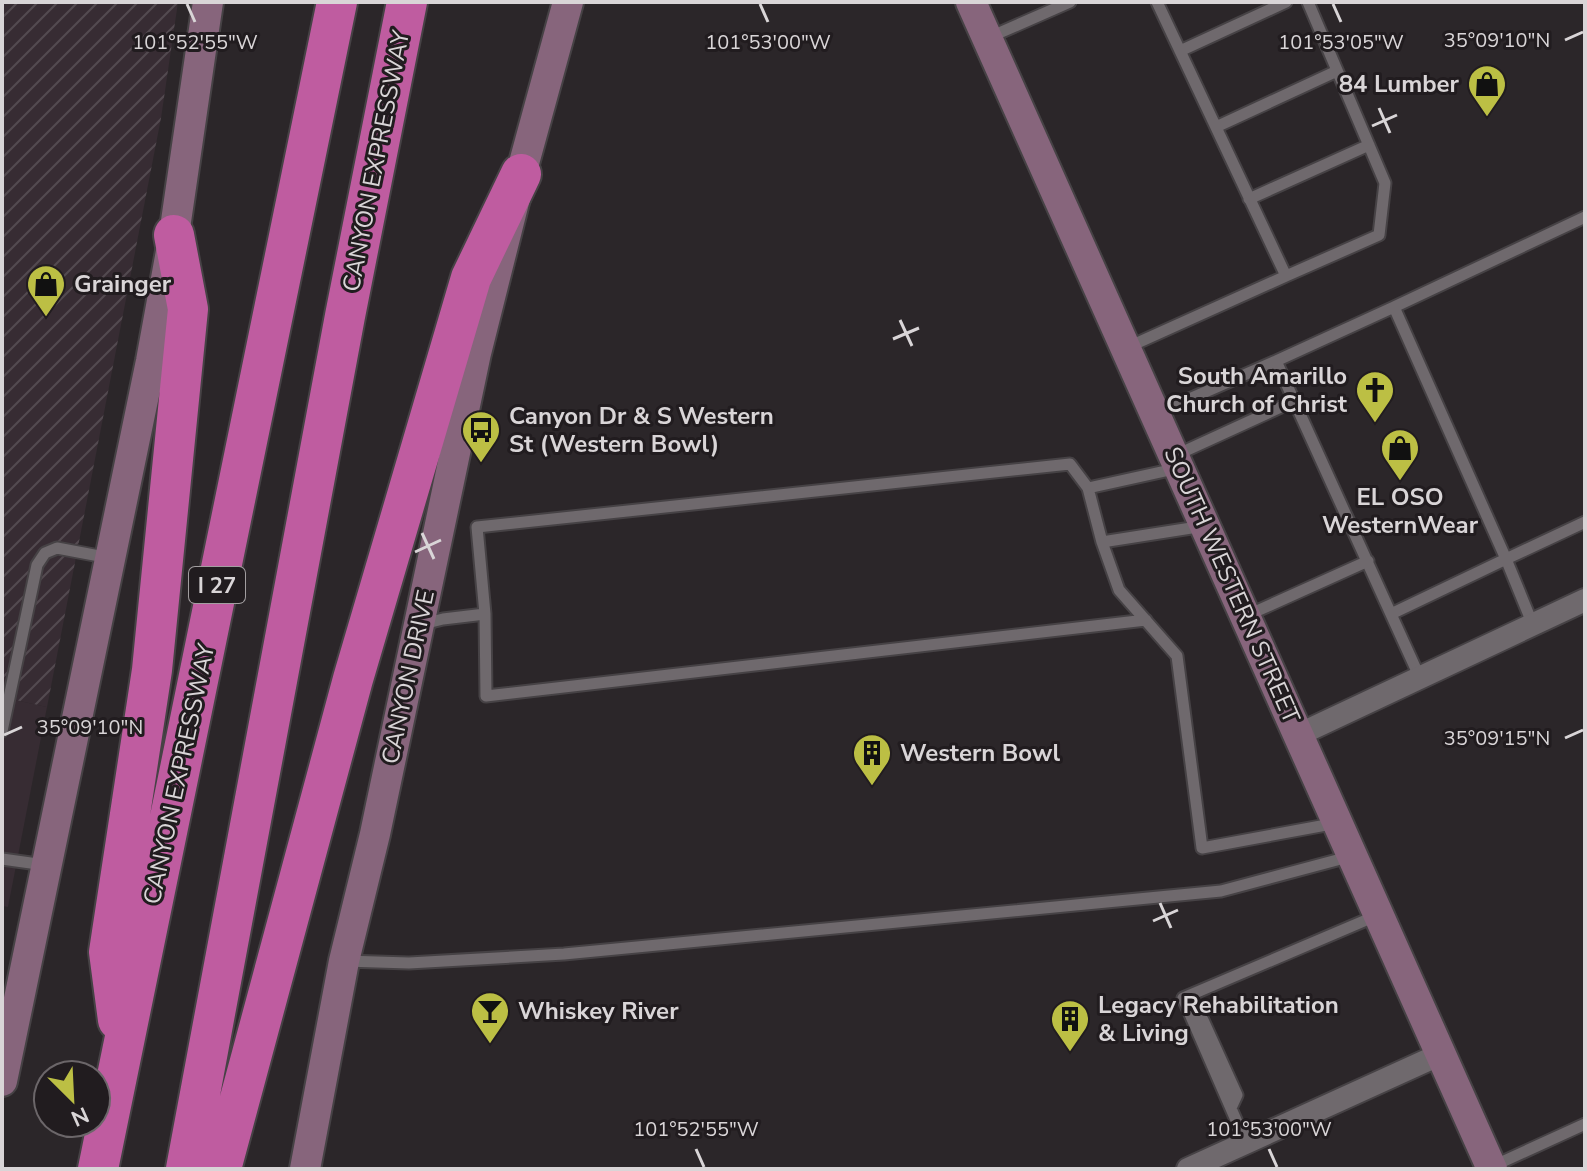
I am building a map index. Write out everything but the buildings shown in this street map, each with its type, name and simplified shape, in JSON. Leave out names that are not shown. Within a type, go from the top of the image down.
[{"type":"highway","name":"CANYON EXPRESSWAY","points":[[98,1169],[337,2]]},
{"type":"highway","name":"CANYON EXPRESSWAY","points":[[186,1169],[342,331],[407,2]]},
{"type":"highway","points":[[221,1169],[353,679],[471,278],[521,174]]},
{"type":"highway","points":[[122,1048],[109,952],[152,670],[188,309],[174,235]]},
{"type":"main road","points":[[2,1081],[151,361],[174,235],[208,2]]},
{"type":"main road","name":"CANYON DRIVE","points":[[309,1168],[344,961],[375,834],[476,353],[568,2]]},
{"type":"main road","name":"SOUTH WESTERN STREET","points":[[975,15],[1491,1168]]},
{"type":"street","points":[[1298,735],[1585,600]]},
{"type":"street","points":[[1188,1169],[1441,1054]]},
{"type":"lane","points":[[975,15],[1070,2]]},
{"type":"lane","points":[[1157,2],[1286,276]]},
{"type":"lane","points":[[1180,51],[1286,2]]},
{"type":"lane","points":[[1126,348],[1379,235],[1385,183],[1308,2]]},
{"type":"lane","points":[[1216,127],[1337,71]]},
{"type":"lane","points":[[1249,199],[1369,145]]},
{"type":"lane","points":[[1155,414],[1585,217]]},
{"type":"lane","points":[[1394,307],[1533,625]]},
{"type":"lane","points":[[1276,361],[1420,678]]},
{"type":"lane","points":[[1088,488],[1177,462],[1294,401]]},
{"type":"lane","points":[[1146,620],[486,696],[485,614],[477,527],[1070,464],[1088,488],[1119,590],[1146,620],[1177,656],[1202,848],[1338,822]]},
{"type":"lane","points":[[1391,614],[1585,522]]},
{"type":"lane","points":[[1102,542],[1205,525]]},
{"type":"lane","points":[[3,726],[37,565],[45,553],[57,548],[110,558]]},
{"type":"lane","points":[[1245,616],[1368,561]]},
{"type":"lane","points":[[419,624],[485,614]]},
{"type":"lane","points":[[344,961],[409,963],[564,954],[1221,891],[1352,856]]},
{"type":"lane","points":[[2,859],[46,865]]},
{"type":"lane","points":[[1246,1143],[1183,998],[1378,914]]},
{"type":"lane","points":[[1491,1168],[1585,1124]]},
{"type":"shaded area","points":[[2,2],[178,2],[161,118],[47,707],[2,697]]},
{"type":"shaded area","points":[[2,697],[47,707],[8,907],[2,906]]},
{"type":"place","name":"84 Lumber","points":[[1487,118]]},
{"type":"place","name":"Grainger","points":[[46,318]]},
{"type":"place","name":"South Amarillo Church of Christ","points":[[1375,424]]},
{"type":"place","name":"Canyon Dr & S Western St (Western Bowl)","points":[[481,464]]},
{"type":"place","name":"EL OSO WesternWear","points":[[1400,482]]},
{"type":"place","name":"Western Bowl","points":[[872,787]]},
{"type":"place","name":"Whiskey River","points":[[490,1045]]},
{"type":"place","name":"Legacy Rehabilitation & Living","points":[[1070,1053]]}]
